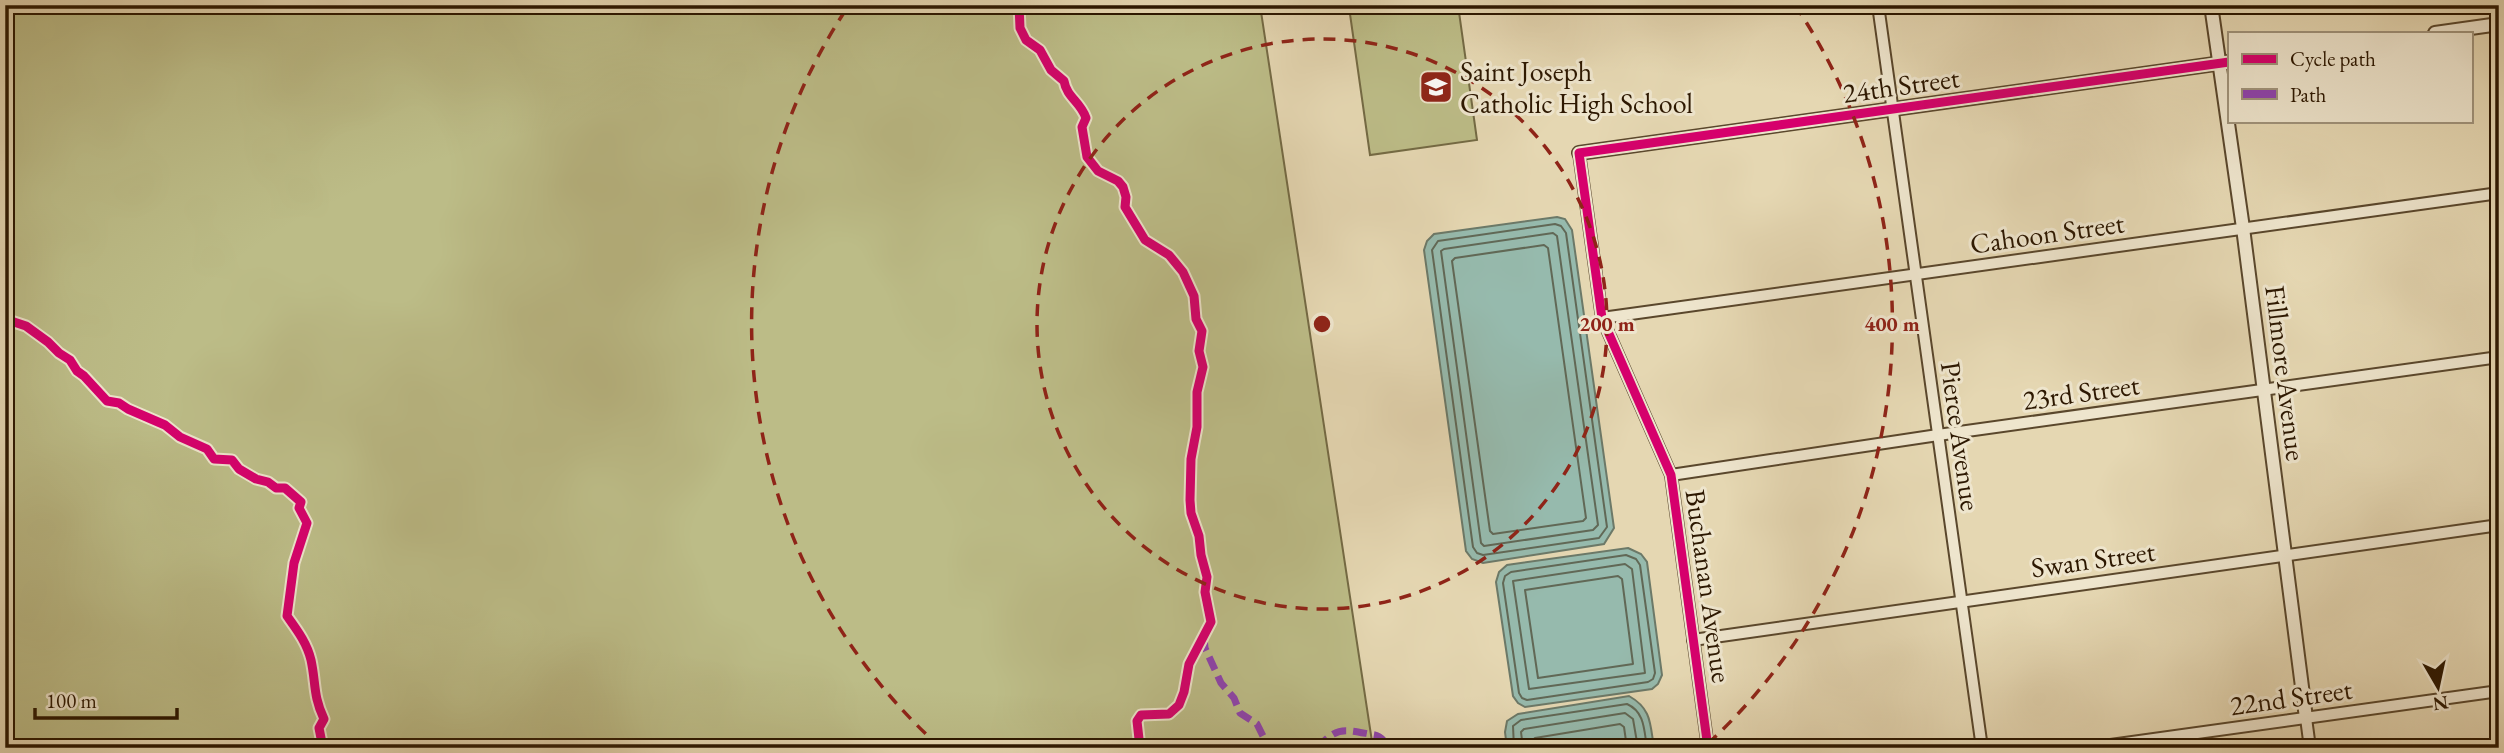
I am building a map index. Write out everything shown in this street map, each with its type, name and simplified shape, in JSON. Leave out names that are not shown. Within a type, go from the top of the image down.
[{"type":"street","name":"Pierce Avenue","points":[[1878,5],[1982,748]]},
{"type":"street","name":"Fillmore Avenue","points":[[2211,5],[2225,63],[2228,90]]},
{"type":"street","points":[[2442,32],[2499,24]]},
{"type":"street","name":"24th Street","points":[[1579,153],[2225,63]]},
{"type":"street","name":"Fillmore Avenue","points":[[2231,122],[2310,748]]},
{"type":"street","name":"Buchanan Avenue","points":[[1579,153],[1602,318],[1671,475],[1708,748]]},
{"type":"street","name":"Cahoon Street","points":[[1602,318],[2499,193]]},
{"type":"street","name":"23rd Street","points":[[1671,475],[2499,357]]},
{"type":"street","name":"Swan Street","points":[[1693,640],[2499,525]]},
{"type":"street","name":"22nd Street","points":[[2090,748],[2499,691]]},
{"type":"green space","points":[[5,5],[1260,5],[1373,748],[5,748]]},
{"type":"green space","points":[[1458,5],[1477,140],[1370,155],[1349,7]]},
{"type":"water","points":[[1557,217],[1565,219],[1572,230],[1614,528],[1604,544],[1483,563],[1472,559],[1466,551],[1424,250],[1427,241],[1434,234]]},
{"type":"water","points":[[1628,548],[1641,554],[1647,562],[1662,675],[1658,684],[1652,689],[1525,707],[1518,703],[1513,696],[1496,582],[1499,572],[1507,565]]},
{"type":"water","points":[[1629,696],[1646,712],[1654,748],[1507,748],[1507,721],[1518,714]]},
{"type":"marked path","points":[[1204,637],[1205,648],[1221,683],[1234,698],[1240,713],[1257,724],[1269,748]]},
{"type":"marked path","points":[[1317,748],[1340,731],[1378,736],[1384,741],[1384,748]]},
{"type":"cycle path","points":[[1019,5],[1020,28],[1026,40],[1040,50],[1051,70],[1064,81],[1068,92],[1086,118],[1082,127],[1087,157],[1098,171],[1118,181],[1123,187],[1125,207],[1145,240],[1169,255],[1183,272],[1194,296],[1196,319],[1202,331],[1199,351],[1203,367],[1197,392],[1197,427],[1191,459],[1190,500],[1207,577],[1205,592],[1211,622],[1189,664],[1179,705],[1169,714],[1141,715],[1137,721],[1140,748]]},
{"type":"cycle path","points":[[1708,748],[1671,475],[1602,318],[1579,153],[2228,62]]},
{"type":"cycle path","points":[[5,319],[26,326],[48,342],[70,360],[77,371],[107,401],[119,403],[165,425],[180,437],[207,449],[214,459],[232,460],[239,469],[276,488],[285,488],[301,502],[299,508],[307,523],[294,563],[287,616],[304,642],[311,660],[316,696],[324,719],[319,728],[323,748]]},
{"type":"place","name":"Saint Joseph Catholic High School","points":[[1436,87]]}]
